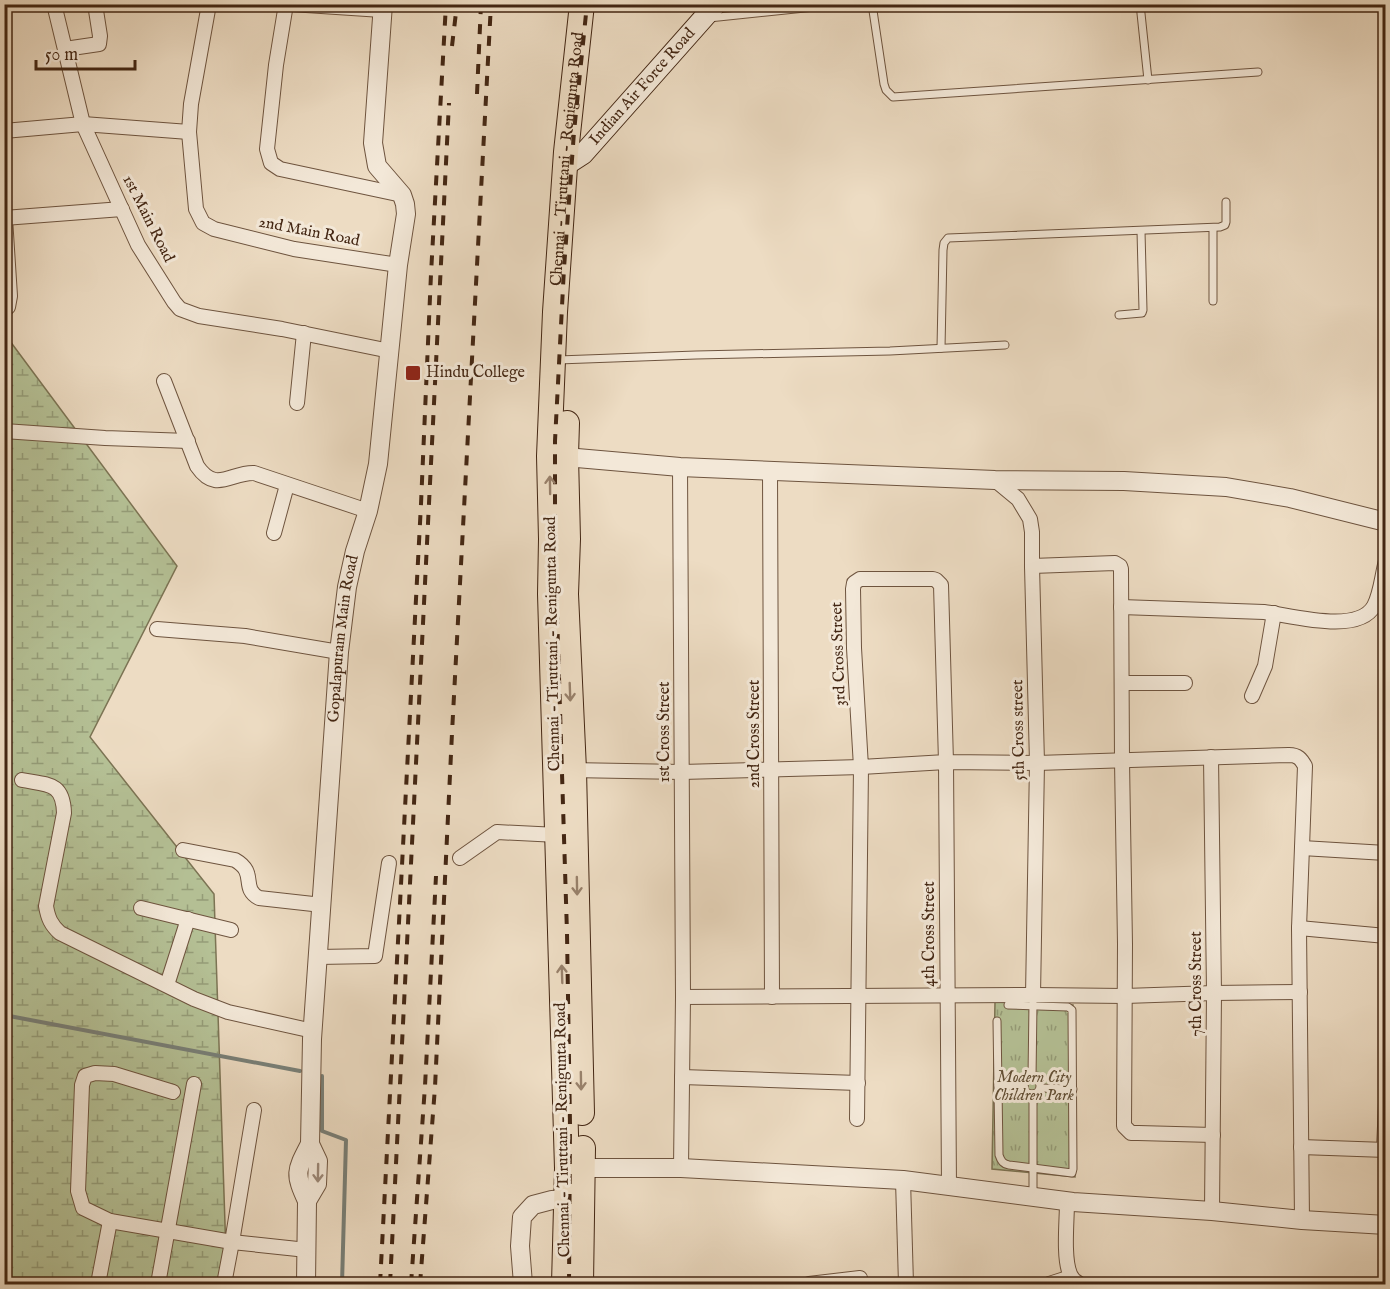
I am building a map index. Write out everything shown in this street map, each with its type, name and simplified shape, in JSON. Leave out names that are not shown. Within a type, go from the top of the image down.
[{"type":"highway","name":"Chennai - Tiruttani - Renigunta Road","points":[[574,160],[582,4]]},
{"type":"highway","name":"Chennai - Tiruttani - Renigunta Road","points":[[564,1284],[566,1199],[575,1168],[565,770],[550,594],[561,360],[555,312],[574,160],[599,4]]},
{"type":"highway","name":"Chennai - Tiruttani - Renigunta Road","points":[[565,770],[558,835],[581,1284]]},
{"type":"main road","name":"Indian Air Force Road","points":[[574,160],[710,12]]},
{"type":"street","name":"1st Main Road","points":[[54,4],[83,124],[138,244],[180,309],[199,316],[304,333],[390,351]]},
{"type":"street","points":[[65,49],[99,44],[95,4]]},
{"type":"street","points":[[4,131],[83,124],[189,132],[191,104],[209,4]]},
{"type":"street","points":[[286,4],[276,65],[268,139],[267,149],[270,163],[280,170],[402,195]]},
{"type":"street","points":[[291,4],[383,7],[373,143],[377,166],[402,195]]},
{"type":"street","name":"2nd Main Road","points":[[189,132],[195,209],[203,223],[214,229],[294,249],[398,265]]},
{"type":"street","name":"Gopalapuram Main Road","points":[[307,1250],[307,1201],[298,1182],[299,1166],[310,1144],[313,1031],[339,652],[347,587],[378,464],[398,265],[406,214],[402,195]]},
{"type":"street","points":[[4,310],[8,308],[10,296],[5,218],[122,209]]},
{"type":"street","points":[[297,403],[304,333]]},
{"type":"street","points":[[164,381],[202,474],[214,480],[225,480],[246,473],[254,473],[368,511]]},
{"type":"street","points":[[4,431],[188,441]]},
{"type":"street","points":[[557,456],[680,467],[995,480],[1124,481],[1226,487],[1290,498],[1386,522]]},
{"type":"street","name":"1st Cross Street","points":[[680,467],[683,997],[681,1168]]},
{"type":"street","name":"2nd Cross Street","points":[[770,471],[772,997]]},
{"type":"street","name":"5th Cross street","points":[[995,480],[1018,499],[1030,519],[1032,532],[1037,763],[1033,1000]]},
{"type":"street","points":[[274,533],[287,485]]},
{"type":"street","points":[[1121,607],[1274,614],[1332,622],[1353,620],[1367,614],[1374,607],[1386,561]]},
{"type":"street","points":[[1032,566],[1115,562],[1122,569],[1124,1126],[1131,1133],[1213,1134]]},
{"type":"street","name":"3rd Cross Street","points":[[861,767],[854,648],[854,582],[860,579],[933,579],[939,582],[944,681]]},
{"type":"street","points":[[1252,696],[1265,666],[1274,614]]},
{"type":"street","points":[[157,629],[246,636],[339,652]]},
{"type":"street","name":"4th Cross Street","points":[[944,681],[949,1186]]},
{"type":"street","points":[[1122,683],[1185,683]]},
{"type":"street","points":[[565,770],[682,772],[946,762],[1037,763],[1296,755],[1305,766],[1299,928],[1302,1220]]},
{"type":"street","name":"7th Cross Street","points":[[1211,757],[1214,993],[1212,1211]]},
{"type":"street","points":[[857,1119],[861,767]]},
{"type":"street","points":[[22,780],[50,785],[62,795],[64,813],[46,906],[52,926],[60,933],[228,1012],[313,1031]]},
{"type":"street","points":[[460,858],[497,832],[558,835]]},
{"type":"street","points":[[1302,848],[1386,853]]},
{"type":"street","points":[[183,850],[241,863],[248,872],[251,892],[259,898],[322,905]]},
{"type":"street","points":[[318,957],[375,956],[389,863]]},
{"type":"street","points":[[141,908],[231,930]]},
{"type":"street","points":[[167,985],[188,919]]},
{"type":"street","points":[[1299,928],[1386,936]]},
{"type":"street","points":[[683,997],[947,995],[1033,1000],[1300,992]]},
{"type":"street","points":[[172,1092],[114,1074],[95,1072],[85,1076],[81,1084],[78,1191],[83,1208],[110,1221],[232,1242],[307,1250],[306,1284]]},
{"type":"street","points":[[682,1077],[858,1083]]},
{"type":"street","points":[[158,1284],[194,1084]]},
{"type":"street","points":[[1301,1147],[1385,1150],[1386,1103]]},
{"type":"street","points":[[224,1284],[254,1110]]},
{"type":"street","points":[[575,1168],[681,1168],[903,1180],[1068,1202],[1386,1225]]},
{"type":"street","points":[[903,1180],[906,1284]]},
{"type":"street","points":[[523,1284],[520,1246],[522,1217],[533,1205],[566,1199]]},
{"type":"street","points":[[1049,1284],[1075,1281],[1068,1268],[1066,1257],[1068,1202]]},
{"type":"street","points":[[98,1284],[110,1221]]},
{"type":"street","points":[[809,1284],[860,1278]]},
{"type":"lane","points":[[710,12],[843,4]]},
{"type":"lane","points":[[872,4],[884,84],[893,97],[1258,72]]},
{"type":"lane","points":[[1140,4],[1148,80]]},
{"type":"lane","points":[[941,348],[943,250],[948,238],[1213,228],[1225,225],[1226,202]]},
{"type":"lane","points":[[1213,228],[1213,301]]},
{"type":"lane","points":[[1119,315],[1142,313],[1143,310],[1141,231]]},
{"type":"lane","points":[[561,360],[890,351],[1005,345]]},
{"type":"lane","points":[[997,1021],[999,1155],[1001,1160],[1009,1165],[1070,1173],[1073,1171],[1072,1010],[1068,1007],[1033,1000],[1008,1005]]},
{"type":"lane","points":[[1032,1078],[1033,1000]]},
{"type":"lane","points":[[1024,1086],[1026,1081],[1032,1078],[1039,1081],[1041,1088],[1033,1095]]},
{"type":"lane","points":[[998,1085],[1024,1086]]},
{"type":"lane","points":[[1024,1086],[1026,1091],[1033,1095]]},
{"type":"lane","points":[[1041,1088],[1073,1089]]},
{"type":"lane","points":[[1033,1095],[1033,1196]]},
{"type":"green space","points":[[4,333],[177,566],[90,737],[214,894],[227,1284],[5,1284]]},
{"type":"green space","name":"Modern City Children Park","points":[[995,1002],[1073,1005],[1075,1177],[992,1169]]},
{"type":"waterway","points":[[4,1015],[300,1071]]},
{"type":"waterway","points":[[322,1076],[322,1131],[346,1140],[342,1284]]},
{"type":"railway","points":[[380,1284],[446,4]]},
{"type":"railway","points":[[452,46],[457,4]]},
{"type":"railway","points":[[477,94],[481,4]]},
{"type":"railway","points":[[420,1284],[435,1087],[491,4]]},
{"type":"railway","points":[[569,1284],[570,1124],[567,933],[555,550],[555,441],[564,268],[574,132],[587,4]]},
{"type":"railway","points":[[390,1284],[449,103]]},
{"type":"railway","points":[[411,1284],[425,1086],[436,876]]},
{"type":"place","name":"Hindu College","points":[[413,373]]}]
